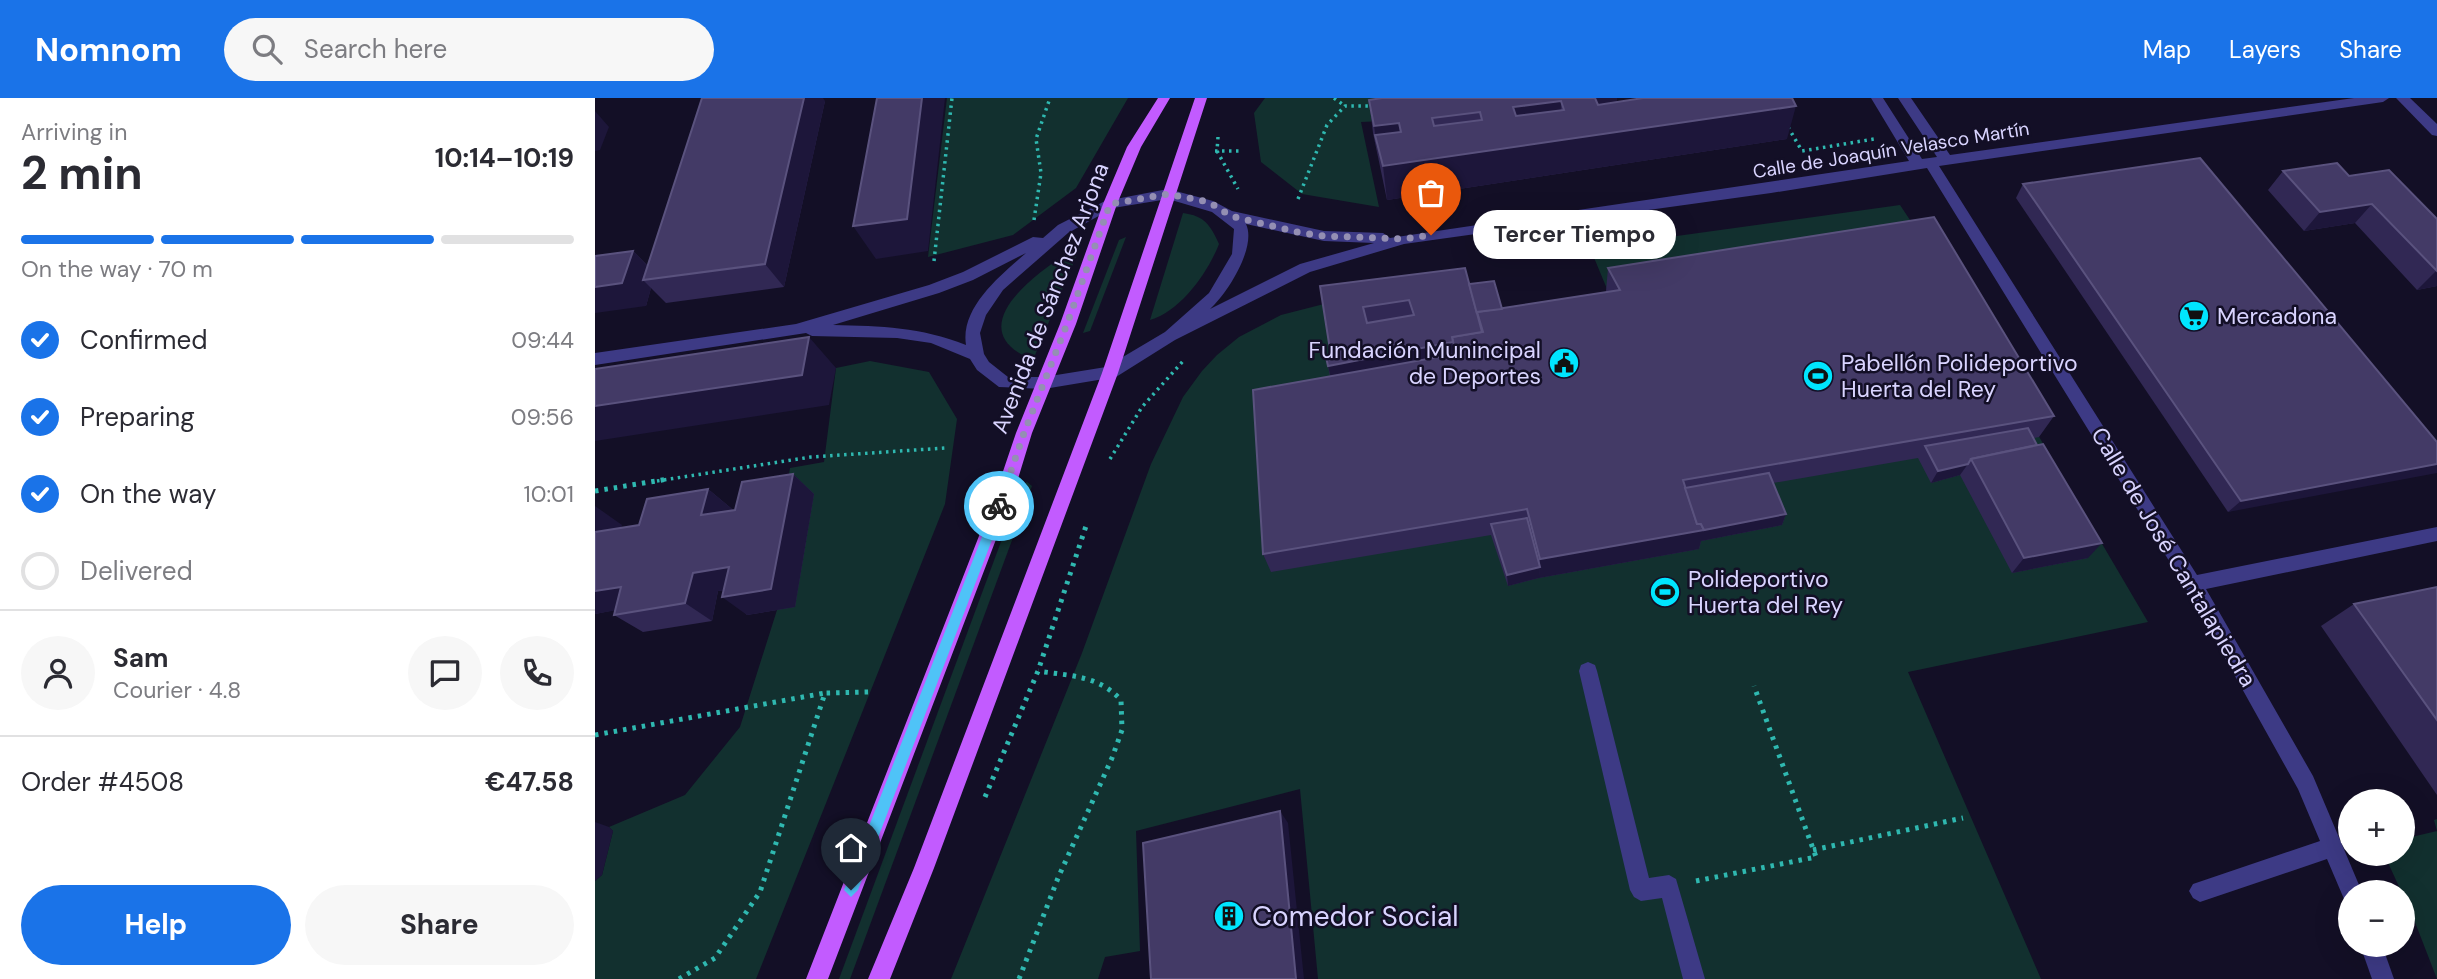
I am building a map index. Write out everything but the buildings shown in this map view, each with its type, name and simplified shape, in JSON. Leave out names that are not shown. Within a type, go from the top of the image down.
[{"type":"main road","name":"Avenida de Sánchez Arjona","points":[[817,979],[1110,204],[1134,148],[1164,98]]},
{"type":"main road","points":[[879,979],[924,868],[1110,373],[1201,98]]},
{"type":"street","name":"Calle de José Cantalapiedra","points":[[1877,98],[1900,135],[1931,162]]},
{"type":"street","name":"Calle de José Cantalapiedra","points":[[1904,98],[1931,162],[2265,705],[2306,783],[2346,880]]},
{"type":"street","name":"Calle de Joaquín Velasco Martín","points":[[1170,336],[1305,268],[1404,239],[2383,98]]},
{"type":"street","points":[[2402,98],[2437,132]]},
{"type":"street","points":[[595,359],[796,330],[968,276],[1110,204],[1168,194]]},
{"type":"street","name":"Calle de Joaquín Velasco Martín","points":[[1168,194],[1209,202],[1231,216],[1324,236],[1404,239]]},
{"type":"street","points":[[1063,229],[998,286],[979,314],[972,333],[976,355],[983,366],[1005,383],[1044,383],[1110,373],[1170,336],[1214,297],[1239,254],[1241,228],[1231,216]]},
{"type":"street","points":[[796,330],[897,332],[933,338],[976,355]]},
{"type":"street","points":[[2193,584],[2437,534]]},
{"type":"street","points":[[1588,671],[1641,890],[1669,886],[1694,979]]},
{"type":"street","points":[[2200,891],[2332,847]]},
{"type":"street","points":[[2375,957],[2383,979]]},
{"type":"path","points":[[933,271],[952,98]]},
{"type":"path","points":[[1034,221],[1041,173],[1037,139],[1051,98]]},
{"type":"path","points":[[1334,98],[1345,106],[1382,106]]},
{"type":"path","points":[[1298,200],[1327,125],[1345,106]]},
{"type":"path","points":[[1784,121],[1803,151],[1900,135]]},
{"type":"path","points":[[1218,131],[1216,151],[1236,188],[1247,194]]},
{"type":"path","points":[[1108,463],[1142,407],[1194,352]]},
{"type":"path","points":[[595,491],[811,457],[944,448]]},
{"type":"path","points":[[1019,979],[1058,878],[1122,730],[1121,700],[1108,686],[1096,681],[1038,671],[1088,519]]},
{"type":"path","points":[[1669,886],[1816,857],[1754,686]]},
{"type":"path","points":[[595,735],[825,693],[869,692]]},
{"type":"path","points":[[679,979],[715,958],[760,892],[825,693]]},
{"type":"path","points":[[1813,850],[1963,818]]},
{"type":"green space","points":[[947,98],[1128,98],[1076,188],[1013,235],[928,257]]},
{"type":"green space","points":[[1265,98],[1445,98],[1449,118],[1361,122],[1379,207],[1302,194],[1261,162],[1254,113]]},
{"type":"green space","name":"Polideportivo Huerta del Rey","points":[[1900,205],[1924,241],[2148,622],[1908,672],[2041,979],[1318,979],[1300,789],[1136,831],[1140,951],[1105,957],[1098,979],[951,979],[1082,653],[1151,464],[1183,397],[1202,371],[1239,337],[1281,315],[1324,304],[1479,335],[1617,313],[1590,248]]},
{"type":"green space","points":[[1183,213],[1197,216],[1206,222],[1219,244],[1201,278],[1183,299],[1150,320]]},
{"type":"green space","points":[[1126,237],[1090,331],[1083,333],[1119,240]]},
{"type":"green space","points":[[1081,245],[1033,360],[1011,347],[1002,332],[1003,315],[1028,283]]},
{"type":"green space","points":[[870,361],[929,372],[957,419],[945,504],[756,979],[595,979],[595,881],[602,875],[613,831],[609,827],[685,795],[740,727],[777,610],[785,498],[790,468],[824,462],[836,368]]},
{"type":"green space","points":[[1027,482],[1032,486],[850,979],[839,979],[1022,485]]},
{"type":"green space","points":[[2437,831],[2437,979],[2415,922],[2415,880],[2396,880],[2390,866],[2415,866],[2415,836]]},
{"type":"way so far","points":[[999,506],[1110,204],[1168,194],[1209,202],[1231,216],[1301,233],[1404,239],[1431,235]]},
{"type":"place","name":"Tercer Tiempo","points":[[1431,235]]},
{"type":"place","name":"Mercadona","points":[[2194,316]]},
{"type":"place","name":"Fundación Munincipal de Deportes","points":[[1564,363]]},
{"type":"place","name":"Pabellón Polideportivo Huerta del Rey","points":[[1818,376]]},
{"type":"place","name":"Polideportivo Huerta del Rey","points":[[1665,592]]},
{"type":"place","name":"Comedor Social","points":[[1229,916]]},
{"type":"route","points":[[851,890],[999,506]]}]
